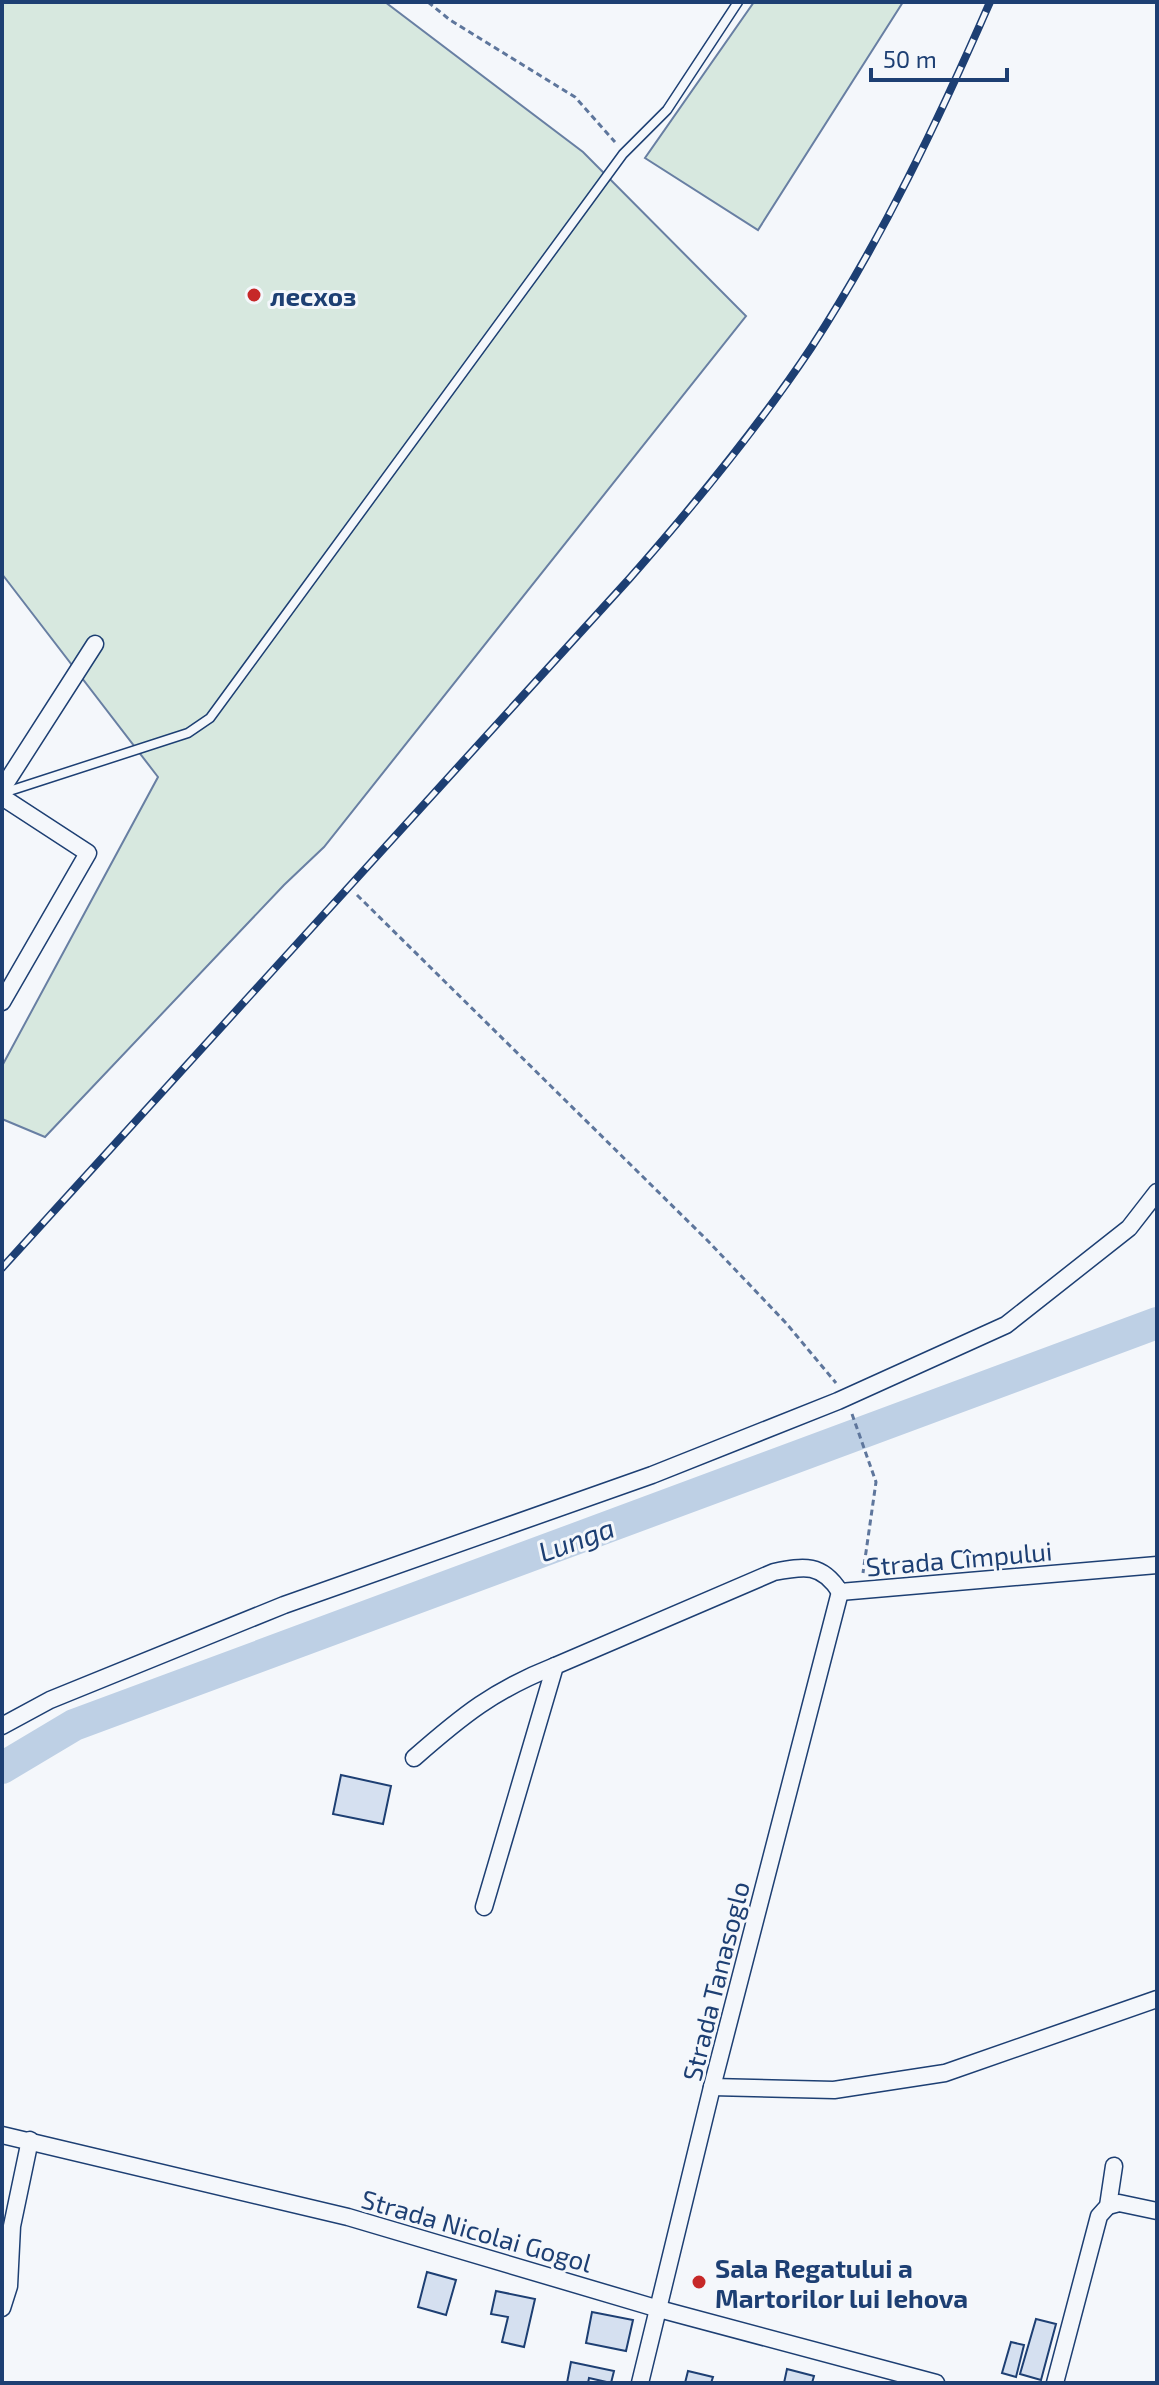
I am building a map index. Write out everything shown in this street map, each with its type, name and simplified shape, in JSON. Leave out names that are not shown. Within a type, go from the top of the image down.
[{"type":"street","points":[[2,1002],[88,853],[2,793],[95,644]]},
{"type":"street","points":[[2,1726],[50,1700],[284,1605],[848,1402],[1006,1325],[1129,1228],[1157,1192]]},
{"type":"street","name":"Strada Cîmpului","points":[[414,1758],[457,1720],[496,1692],[774,1572],[809,1568],[832,1580],[840,1592],[1157,1565]]},
{"type":"street","name":"Strada Tanasoglo","points":[[640,2383],[712,2087],[840,1592]]},
{"type":"street","points":[[484,1907],[555,1666]]},
{"type":"street","points":[[712,2087],[834,2090],[945,2073],[1157,1999]]},
{"type":"street","name":"Strada Nicolai Gogol","points":[[2,2135],[348,2217],[659,2309],[936,2383]]},
{"type":"street","points":[[2,2308],[9,2286],[12,2226],[30,2140]]},
{"type":"street","points":[[1108,2206],[1114,2166]]},
{"type":"street","points":[[1055,2383],[1099,2216],[1108,2206],[1119,2203],[1157,2211]]},
{"type":"lane","points":[[2,793],[188,733],[210,718],[623,154],[667,110],[738,2]]},
{"type":"path","points":[[428,2],[450,20],[575,97],[607,131],[623,154]]},
{"type":"path","points":[[357,895],[707,1240],[786,1323],[848,1402],[876,1482],[861,1590]]},
{"type":"shaded area","points":[[2,2],[385,2],[583,152],[746,316],[324,847],[284,885],[45,1137],[2,1119],[2,1066],[158,777],[2,574]]},
{"type":"shaded area","points":[[754,2],[903,2],[758,230],[645,158]]},
{"type":"building","points":[[341,1775],[391,1786],[383,1824],[333,1814]]},
{"type":"building","points":[[427,2272],[456,2280],[446,2315],[418,2307]]},
{"type":"building","points":[[496,2291],[535,2299],[524,2347],[502,2342],[508,2317],[491,2314]]},
{"type":"building","points":[[592,2312],[633,2320],[626,2351],[586,2343]]},
{"type":"building","points":[[1036,2319],[1056,2324],[1041,2380],[1020,2374]]},
{"type":"building","points":[[1011,2342],[1024,2345],[1016,2377],[1002,2373]]},
{"type":"building","points":[[571,2362],[614,2371],[611,2383],[589,2378],[588,2383],[567,2383]]},
{"type":"building","points":[[787,2369],[814,2376],[812,2383],[784,2383]]},
{"type":"building","points":[[688,2371],[713,2377],[711,2383],[685,2383]]},
{"type":"waterway","name":"Lunga","points":[[2,1768],[74,1725],[1157,1323]]},
{"type":"railway","points":[[2,1268],[630,578],[747,437],[811,348],[862,265],[929,135],[990,2]]},
{"type":"place","name":"лесхоз","points":[[254,295]]},
{"type":"place","name":"Sala Regatului a Martorilor lui Iehova","points":[[699,2282]]}]
